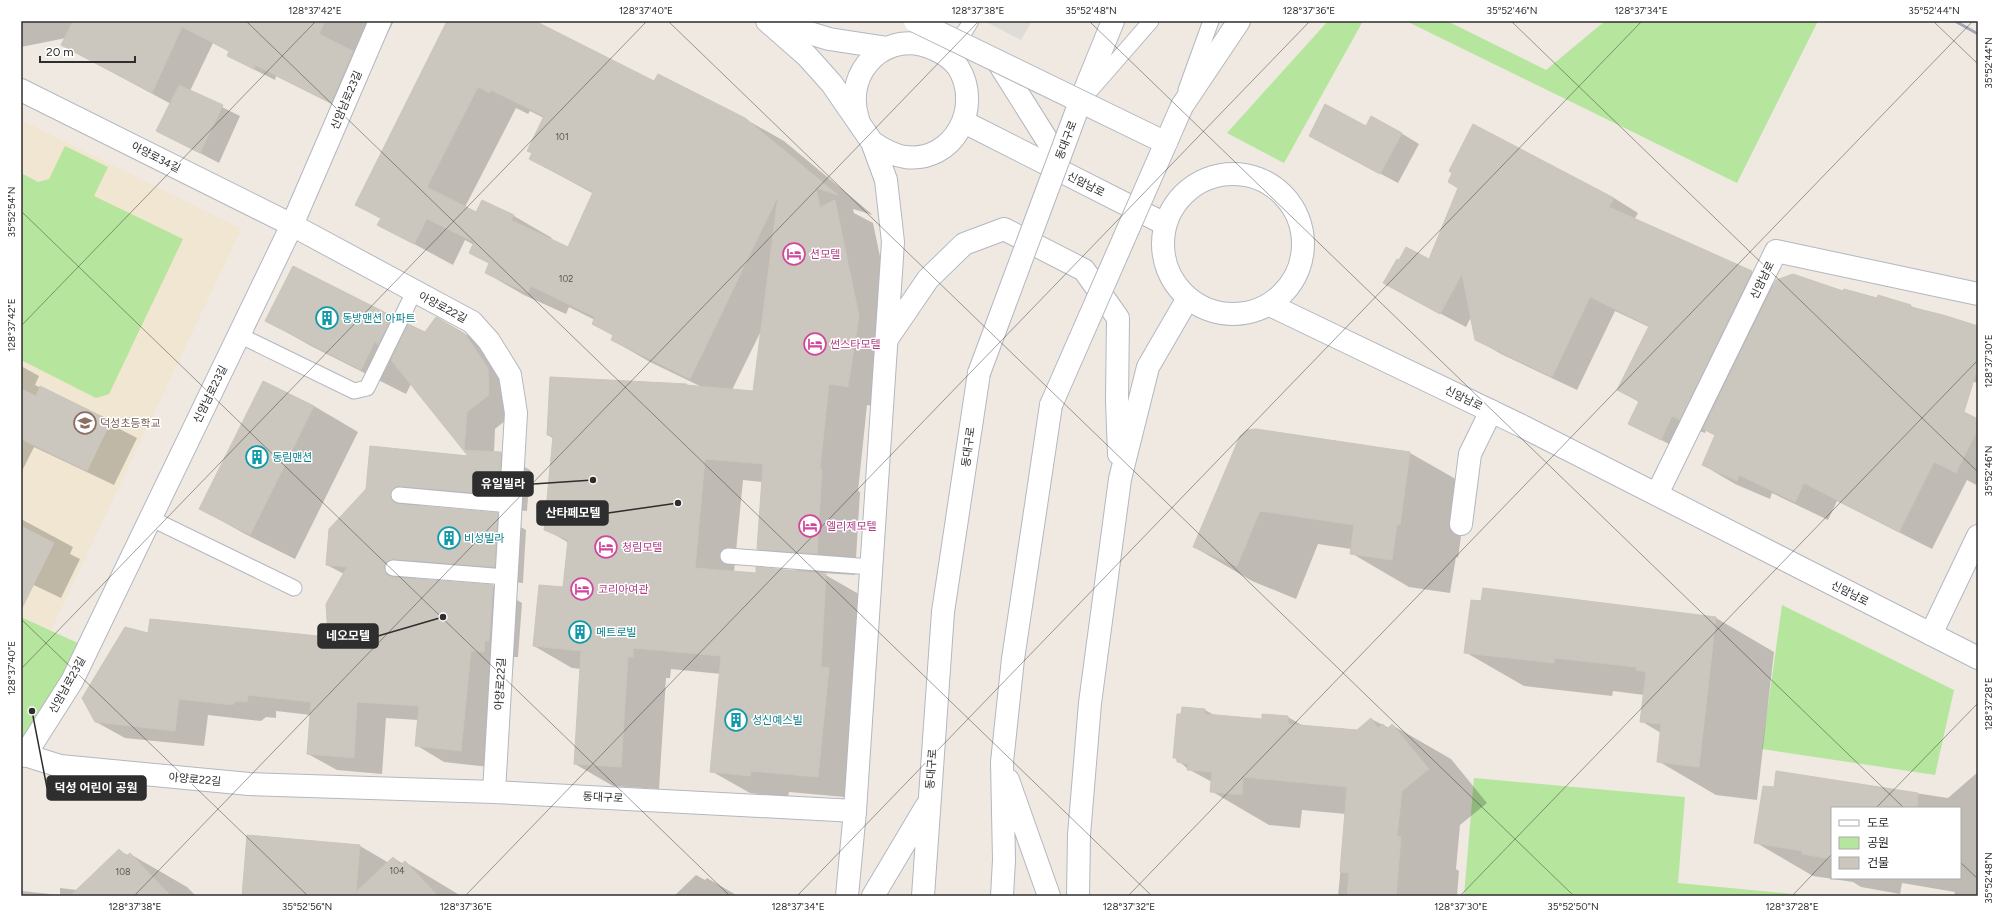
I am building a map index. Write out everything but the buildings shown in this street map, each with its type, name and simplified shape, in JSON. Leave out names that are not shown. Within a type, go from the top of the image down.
[{"type":"main road","name":"신암남로23길","points":[[23,755],[72,681],[292,225],[380,21]]},
{"type":"main road","points":[[767,21],[807,56],[832,84],[866,134],[887,152],[905,157],[923,156],[940,149],[954,137],[964,122],[968,103],[966,83],[950,60],[926,45],[906,43],[888,48],[871,58],[860,74],[854,92],[855,110],[866,134],[886,180],[893,242],[855,811],[847,896]]},
{"type":"main road","points":[[771,21],[829,39],[888,48]]},
{"type":"main road","points":[[915,21],[1166,143]]},
{"type":"main road","name":"동대구로","points":[[923,896],[943,612],[979,373],[1080,102],[1113,21]]},
{"type":"main road","points":[[1002,896],[1004,860],[1002,762],[1013,659],[1051,405],[1182,106],[1239,21]]},
{"type":"main road","points":[[998,62],[1059,159]]},
{"type":"main road","name":"아양로34길","points":[[21,90],[292,225]]},
{"type":"main road","name":"신암남로","points":[[964,122],[1165,224]]},
{"type":"main road","points":[[1234,174],[1249,176],[1256,178],[1276,189],[1292,206],[1301,226],[1304,249],[1298,271],[1287,290],[1270,305],[1247,314],[1222,314],[1200,306],[1188,298],[1168,271],[1162,248],[1165,224],[1175,203],[1191,187],[1212,177],[1234,174]]},
{"type":"main road","name":"아양로22길","points":[[23,755],[60,766],[249,784],[494,792],[516,413],[510,375],[489,341],[472,322],[292,225]]},
{"type":"main road","points":[[886,340],[928,279],[964,244],[1004,229],[1084,270],[1118,318],[1117,400],[1120,479]]},
{"type":"main road","name":"신암남로","points":[[1657,494],[1776,251],[1978,294]]},
{"type":"main road","points":[[1078,896],[1079,836],[1090,703],[1120,479],[1148,367],[1188,298]]},
{"type":"main road","name":"신암남로","points":[[1270,305],[1491,411],[1978,658]]},
{"type":"main road","points":[[1461,524],[1470,454],[1491,411]]},
{"type":"main road","points":[[1931,634],[1978,536]]},
{"type":"main road","points":[[1002,762],[1049,896]]},
{"type":"main road","name":"동대구로","points":[[494,792],[855,811]]},
{"type":"main road","points":[[874,896],[929,802]]},
{"type":"lane","points":[[950,60],[971,21]]},
{"type":"lane","points":[[1080,102],[1150,21]]},
{"type":"lane","points":[[1166,143],[1211,21]]},
{"type":"lane","points":[[239,335],[354,391],[367,388],[414,292]]},
{"type":"lane","points":[[399,495],[510,505]]},
{"type":"lane","points":[[150,518],[294,588]]},
{"type":"lane","points":[[728,556],[871,567]]},
{"type":"lane","points":[[393,568],[506,577]]},
{"type":"shaded area","points":[[984,21],[1032,21],[1021,40]]},
{"type":"shaded area","name":"덕성초등학교","points":[[21,120],[241,229],[51,630],[21,617]]},
{"type":"green space","points":[[1328,21],[1363,21],[1284,163],[1227,133]]},
{"type":"green space","points":[[1406,21],[1447,21],[1546,70],[1605,21],[1818,21],[1737,183]]},
{"type":"green space","points":[[65,146],[108,167],[94,196],[183,239],[109,394],[96,398],[21,360],[21,173],[38,182],[49,179]]},
{"type":"green space","points":[[1782,605],[1954,690],[1935,775],[1762,749]]},
{"type":"green space","points":[[21,617],[80,644],[66,675],[21,748]]},
{"type":"green space","points":[[1474,778],[1685,797],[1678,883],[1814,896],[1464,896]]},
{"type":"railway","points":[[1955,21],[1978,34]]},
{"type":"place","name":"션모텔","points":[[794,254]]},
{"type":"place","name":"동방맨션 아파트","points":[[327,318]]},
{"type":"place","name":"썬스타모텔","points":[[815,344]]},
{"type":"place","name":"덕성초등학교","points":[[85,423]]},
{"type":"place","name":"동림맨션","points":[[257,457]]},
{"type":"place","name":"유일빌라","points":[[593,480]]},
{"type":"place","name":"산타페모텔","points":[[678,503]]},
{"type":"place","name":"엘리제모텔","points":[[810,526]]},
{"type":"place","name":"비성빌라","points":[[449,538]]},
{"type":"place","name":"청림모텔","points":[[606,547]]},
{"type":"place","name":"코리아여관","points":[[582,589]]},
{"type":"place","name":"네오모텔","points":[[443,617]]},
{"type":"place","name":"메트로빌","points":[[580,632]]},
{"type":"place","name":"덕성 어린이 공원","points":[[32,711]]},
{"type":"place","name":"성신예스빌","points":[[736,720]]}]
